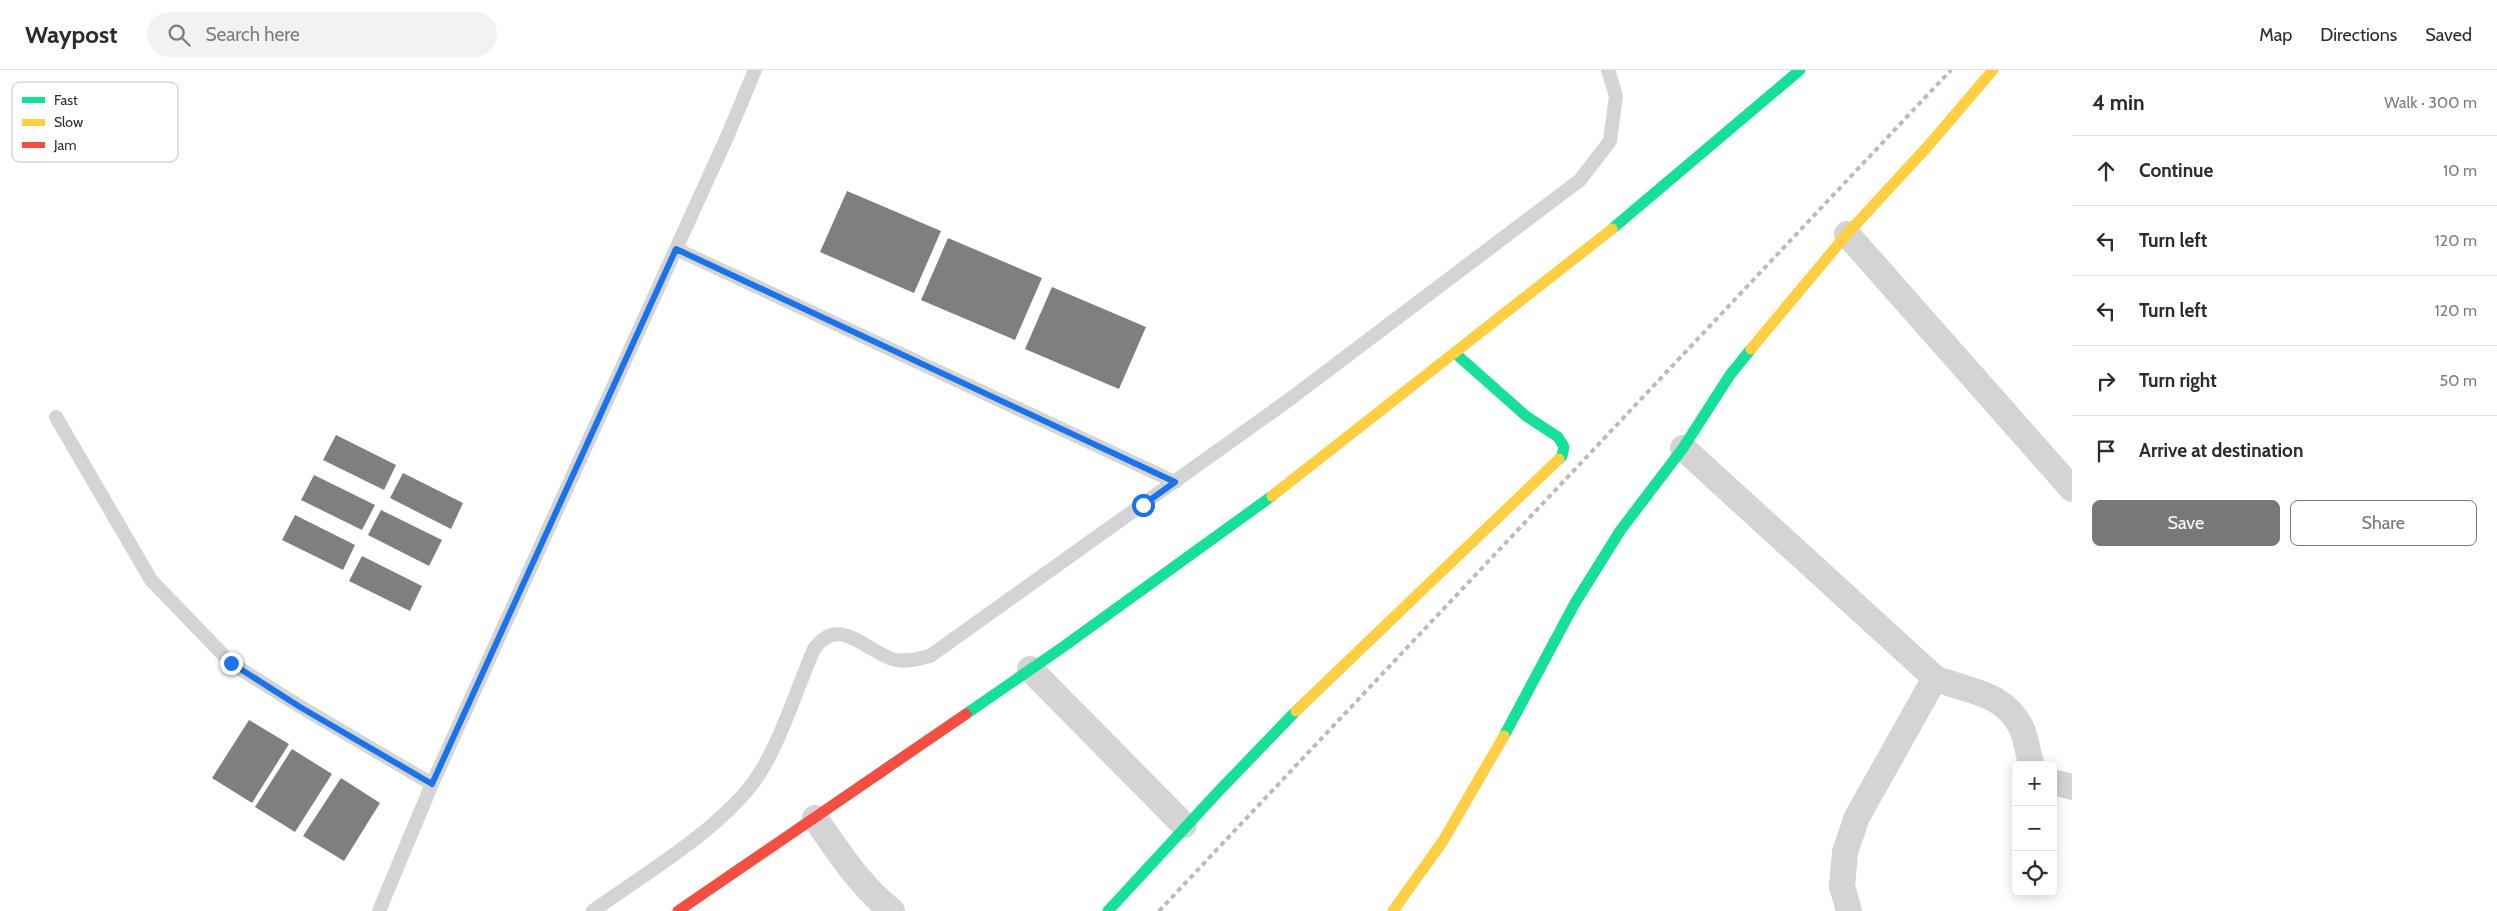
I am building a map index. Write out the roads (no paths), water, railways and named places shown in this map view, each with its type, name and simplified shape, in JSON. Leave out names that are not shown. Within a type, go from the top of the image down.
[{"type":"street","points":[[678,911],[1030,669],[1264,503],[1456,354],[1653,196],[1800,70]]},
{"type":"street","points":[[1393,911],[1443,841],[1513,720],[1575,603],[1620,531],[1683,448],[1730,375],[1847,234],[1928,146],[1993,70]]},
{"type":"street","points":[[1847,234],[2072,489]]},
{"type":"street","points":[[1108,911],[1184,825],[1435,575],[1562,456],[1564,447],[1558,436],[1526,416],[1456,354]]},
{"type":"street","points":[[1683,448],[1935,678],[1987,694],[2006,710],[2020,726],[2031,761]]},
{"type":"street","points":[[1030,669],[1184,825]]},
{"type":"street","points":[[1849,911],[1842,886],[1846,852],[1857,817],[1935,678]]},
{"type":"street","points":[[2057,783],[2072,787]]},
{"type":"street","points":[[815,818],[876,907]]},
{"type":"lane","points":[[379,911],[432,784],[676,249],[755,70]]},
{"type":"lane","points":[[593,911],[683,847],[726,812],[753,783],[769,757],[814,649],[822,638],[835,633],[848,636],[893,660],[910,660],[930,656],[1286,402],[1580,180],[1610,141],[1616,96],[1608,70]]},
{"type":"lane","points":[[676,249],[1175,482]]},
{"type":"lane","points":[[56,417],[151,580],[231,663],[300,707],[432,784]]},
{"type":"railway","points":[[1159,911],[1951,70]]}]
